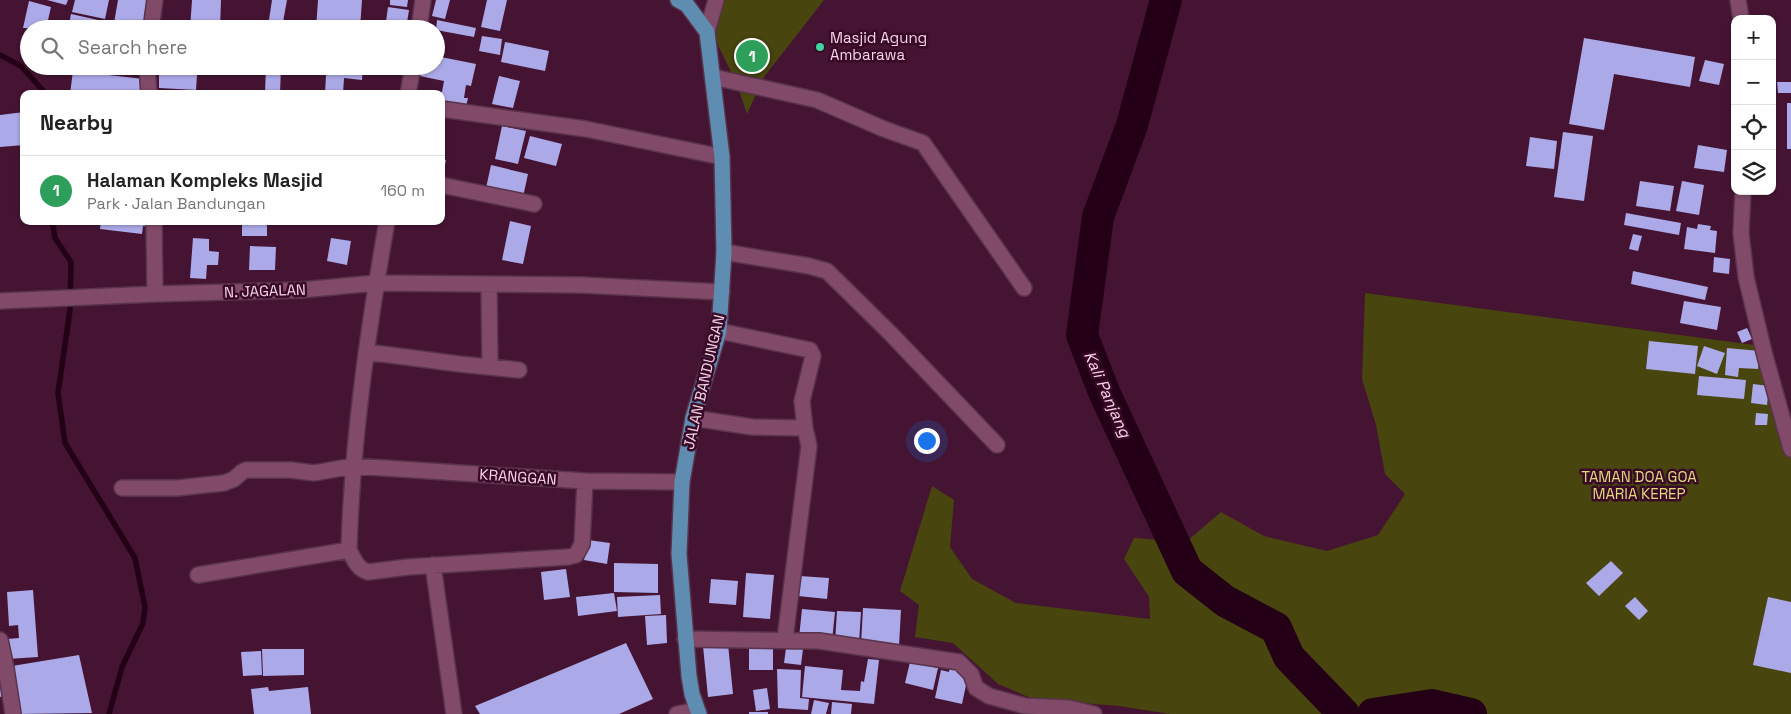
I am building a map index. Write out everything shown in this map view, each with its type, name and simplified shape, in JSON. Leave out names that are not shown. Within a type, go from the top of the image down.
[{"type":"main road","name":"JALAN BANDUNGAN","points":[[678,0],[687,5],[707,32],[722,157],[724,252],[719,331],[693,418],[682,482],[679,554],[689,676],[698,712]]},
{"type":"street","points":[[152,20],[155,0]]},
{"type":"street","points":[[420,20],[423,0]]},
{"type":"street","points":[[707,32],[716,0]]},
{"type":"street","points":[[1738,0],[1740,15]]},
{"type":"street","points":[[148,75],[149,90]]},
{"type":"street","points":[[409,90],[411,75]]},
{"type":"street","points":[[713,76],[817,100],[884,129],[923,143],[1024,288]]},
{"type":"street","points":[[445,110],[586,129],[722,157]]},
{"type":"street","points":[[445,186],[534,204]]},
{"type":"street","points":[[1743,195],[1741,232],[1746,276],[1765,356],[1791,449]]},
{"type":"street","points":[[154,225],[154,294]]},
{"type":"street","points":[[385,225],[376,283],[353,466],[350,550],[357,565],[362,570],[368,572],[432,565],[576,555],[582,544],[585,481]]},
{"type":"street","points":[[724,252],[809,266],[827,271],[891,334],[996,445]]},
{"type":"street","points":[[376,283],[529,284],[722,292]]},
{"type":"street","name":"N. JAGALAN","points":[[0,301],[300,290],[376,283]]},
{"type":"street","points":[[489,285],[490,367]]},
{"type":"street","points":[[719,331],[810,350],[813,356],[802,401],[809,446],[784,639]]},
{"type":"street","points":[[367,352],[518,370]]},
{"type":"street","points":[[693,418],[752,427],[805,428]]},
{"type":"street","name":"KRANGGAN","points":[[122,488],[177,488],[229,482],[246,470],[291,470],[314,473],[353,466],[585,481],[682,482]]},
{"type":"street","points":[[198,575],[350,550]]},
{"type":"street","points":[[432,565],[454,714]]},
{"type":"street","points":[[685,639],[784,639],[828,642],[959,662],[970,674],[976,688],[989,696],[1025,706],[1069,708],[1094,714]]},
{"type":"street","points":[[0,640],[13,714]]},
{"type":"street","points":[[677,714],[698,712]]},
{"type":"green space","points":[[722,0],[824,0],[764,77],[747,114],[736,82],[713,35]]},
{"type":"green space","name":"TAMAN DOA GOA MARIA KEREP","points":[[1365,293],[1762,346],[1791,422],[1791,714],[1170,714],[1119,706],[1033,699],[998,684],[953,643],[915,637],[919,605],[900,591],[932,486],[954,500],[950,547],[972,579],[1016,603],[1150,619],[1149,597],[1124,559],[1134,538],[1186,542],[1221,512],[1264,536],[1327,551],[1378,535],[1405,494],[1385,474],[1376,425],[1362,379]]},
{"type":"building","points":[[47,0],[68,0],[66,5]]},
{"type":"building","points":[[75,0],[109,0],[105,19],[72,12]]},
{"type":"building","points":[[118,0],[148,0],[144,20],[115,20]]},
{"type":"building","points":[[192,0],[221,0],[220,20],[191,20]]},
{"type":"building","points":[[272,0],[287,0],[283,20],[269,20]]},
{"type":"building","points":[[318,0],[362,0],[361,20],[317,20]]},
{"type":"building","points":[[390,0],[408,0],[407,7],[390,5]]},
{"type":"building","points":[[436,0],[450,0],[445,19],[432,16]]},
{"type":"building","points":[[487,0],[507,0],[500,31],[481,27]]},
{"type":"building","points":[[29,1],[51,7],[48,20],[25,20]]},
{"type":"building","points":[[388,7],[409,10],[407,20],[386,20]]},
{"type":"building","points":[[71,14],[98,20],[70,20]]},
{"type":"building","points":[[445,22],[476,28],[474,37],[445,32]]},
{"type":"building","points":[[482,36],[502,39],[500,55],[479,51]]},
{"type":"building","points":[[1584,38],[1695,57],[1690,87],[1614,74],[1604,130],[1569,124]]},
{"type":"building","points":[[505,42],[549,51],[545,71],[501,62]]},
{"type":"building","points":[[445,58],[476,64],[471,86],[466,85],[464,98],[468,98],[465,111],[445,107],[445,90],[442,90],[444,81],[420,76],[445,75]]},
{"type":"building","points":[[1705,60],[1724,64],[1719,85],[1699,81]]},
{"type":"building","points":[[72,75],[108,75],[144,79],[143,90],[71,90]]},
{"type":"building","points":[[159,75],[197,75],[196,90],[159,88]]},
{"type":"building","points":[[266,75],[281,75],[280,90],[265,90]]},
{"type":"building","points":[[326,75],[362,75],[362,80],[344,78],[343,90],[325,90]]},
{"type":"building","points":[[499,76],[520,81],[513,108],[492,104]]},
{"type":"building","points":[[1777,82],[1791,82],[1791,93],[1778,93]]},
{"type":"building","points":[[1787,103],[1791,103],[1791,149],[1787,149]]},
{"type":"building","points":[[20,112],[20,145],[0,147],[0,115]]},
{"type":"building","points":[[502,126],[526,131],[518,164],[495,159]]},
{"type":"building","points":[[1563,132],[1593,136],[1584,201],[1554,197]]},
{"type":"building","points":[[530,136],[562,144],[556,166],[524,158]]},
{"type":"building","points":[[1530,137],[1557,141],[1554,169],[1526,166]]},
{"type":"building","points":[[1698,145],[1727,150],[1724,172],[1694,168]]},
{"type":"building","points":[[491,165],[528,174],[523,197],[486,188]]},
{"type":"building","points":[[1640,181],[1674,186],[1670,211],[1636,206]]},
{"type":"building","points":[[1682,181],[1704,185],[1699,215],[1676,211]]},
{"type":"building","points":[[1626,213],[1681,223],[1679,235],[1624,225]]},
{"type":"building","points":[[510,221],[531,226],[523,264],[502,260]]},
{"type":"building","points":[[1698,224],[1711,226],[1710,230],[1717,231],[1715,253],[1684,249],[1687,227],[1697,229]]},
{"type":"building","points":[[100,225],[150,225],[150,227],[143,226],[142,234],[100,229]]},
{"type":"building","points":[[242,225],[267,225],[267,236],[242,236]]},
{"type":"building","points":[[1633,234],[1642,236],[1638,251],[1629,249]]},
{"type":"building","points":[[193,238],[209,239],[209,251],[219,252],[218,265],[207,265],[206,279],[190,278]]},
{"type":"building","points":[[331,238],[351,241],[347,265],[327,261]]},
{"type":"building","points":[[250,246],[276,247],[275,270],[249,270]]},
{"type":"building","points":[[1714,257],[1730,259],[1729,274],[1713,272]]},
{"type":"building","points":[[1633,271],[1708,287],[1705,300],[1631,284]]},
{"type":"building","points":[[1684,301],[1721,307],[1717,330],[1680,323]]},
{"type":"building","points":[[1747,328],[1752,339],[1742,343],[1737,332]]},
{"type":"building","points":[[1649,341],[1698,346],[1695,374],[1646,369]]},
{"type":"building","points":[[1704,346],[1725,353],[1717,374],[1697,366]]},
{"type":"building","points":[[1727,348],[1760,351],[1758,369],[1739,368],[1738,377],[1725,375]]},
{"type":"building","points":[[1699,376],[1746,380],[1744,399],[1697,395]]},
{"type":"building","points":[[1753,384],[1769,386],[1767,405],[1751,403]]},
{"type":"building","points":[[1756,413],[1768,414],[1767,425],[1755,425]]},
{"type":"building","points":[[588,540],[610,543],[607,564],[584,560]]},
{"type":"building","points":[[1611,561],[1623,573],[1599,596],[1586,583]]},
{"type":"building","points":[[614,563],[658,564],[658,593],[614,592]]},
{"type":"building","points":[[566,569],[570,597],[544,600],[541,572]]},
{"type":"building","points":[[746,573],[774,575],[770,619],[743,617]]},
{"type":"building","points":[[800,576],[829,578],[827,599],[798,596]]},
{"type":"building","points":[[711,579],[738,581],[736,605],[709,603]]},
{"type":"building","points":[[33,590],[38,657],[8,659],[7,639],[19,638],[18,625],[9,626],[7,592]]},
{"type":"building","points":[[614,593],[617,611],[578,616],[576,597]]},
{"type":"building","points":[[660,595],[661,614],[618,617],[617,597]]},
{"type":"building","points":[[1635,597],[1648,611],[1639,620],[1625,606]]},
{"type":"building","points":[[1768,597],[1791,602],[1791,673],[1753,665]]},
{"type":"building","points":[[863,608],[901,610],[899,646],[861,644]]},
{"type":"building","points":[[802,609],[835,612],[832,641],[799,638]]},
{"type":"building","points":[[837,611],[861,612],[859,643],[835,642]]},
{"type":"building","points":[[666,615],[667,643],[647,645],[645,616]]},
{"type":"building","points":[[626,643],[653,699],[619,714],[480,714],[475,706]]},
{"type":"building","points":[[749,643],[773,643],[773,670],[749,670]]},
{"type":"building","points":[[728,644],[733,694],[708,697],[703,646]]},
{"type":"building","points":[[786,648],[803,649],[801,665],[784,663]]},
{"type":"building","points":[[262,649],[304,649],[304,675],[263,676]]},
{"type":"building","points":[[261,651],[262,675],[243,676],[241,652]]},
{"type":"building","points":[[79,655],[92,713],[17,714],[12,666]]},
{"type":"building","points":[[868,659],[879,660],[874,704],[802,697],[805,666],[843,670],[841,690],[860,691],[861,681],[864,682]]},
{"type":"building","points":[[910,662],[938,668],[933,690],[905,683]]},
{"type":"building","points":[[950,666],[963,669],[968,676],[962,704],[935,698],[941,670],[949,672]]},
{"type":"building","points":[[777,669],[801,670],[800,698],[809,699],[808,710],[778,708]]},
{"type":"building","points":[[0,683],[3,696],[0,697]]},
{"type":"building","points":[[268,687],[269,691],[308,687],[311,714],[254,714],[251,689]]},
{"type":"building","points":[[767,688],[770,709],[756,711],[753,690]]},
{"type":"building","points":[[814,700],[829,703],[826,714],[811,714]]},
{"type":"building","points":[[832,702],[852,704],[851,714],[831,714]]},
{"type":"building","points":[[749,712],[768,712],[768,714],[749,714]]},
{"type":"waterway","name":"Kali Panjang","points":[[1166,0],[1132,125],[1098,217],[1082,335],[1104,392],[1187,571],[1225,601],[1276,628],[1289,657],[1344,714]]},
{"type":"waterway","points":[[0,55],[20,65]]},
{"type":"waterway","points":[[29,75],[42,90]]},
{"type":"waterway","points":[[53,225],[55,238],[71,262],[70,310],[58,393],[65,443],[135,558],[145,607],[143,623],[122,667],[109,714]]},
{"type":"waterway","name":"Kali Panjang","points":[[1373,714],[1432,705],[1471,714]]},
{"type":"place","name":"Masjid Agung Ambarawa","points":[[820,47]]},
{"type":"place","name":"Halaman Kompleks Masjid","points":[[752,56]]}]
